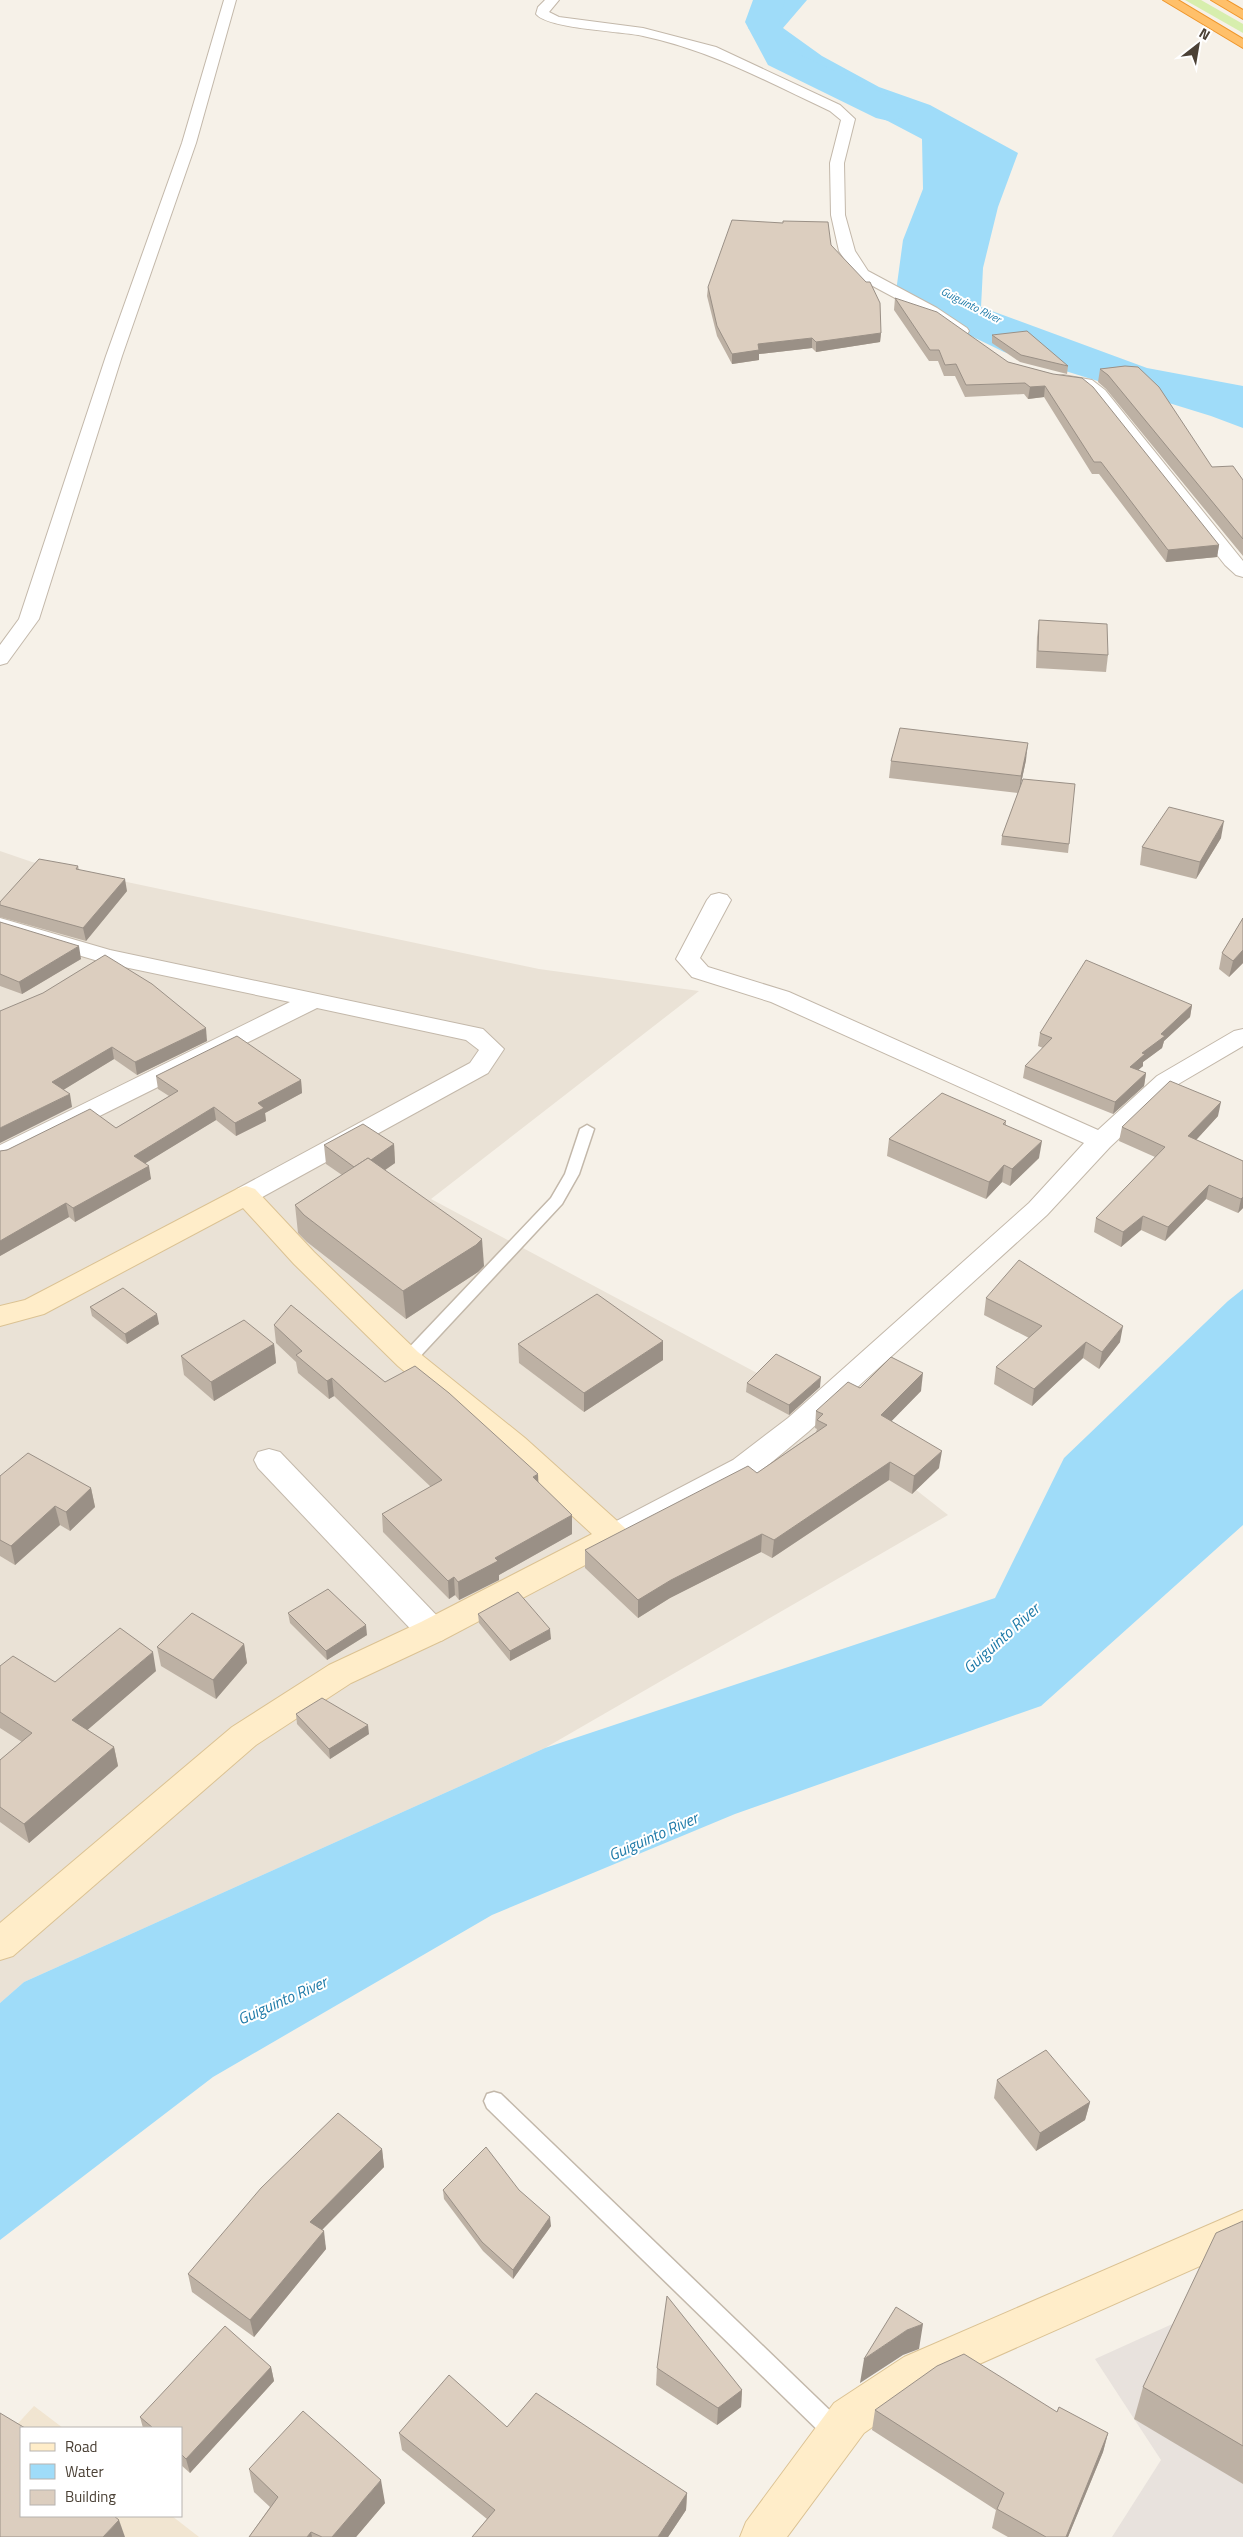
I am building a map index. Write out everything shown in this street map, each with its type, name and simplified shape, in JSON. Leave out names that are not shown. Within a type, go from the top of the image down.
[{"type":"highway","points":[[1169,0],[1243,44]]},
{"type":"highway","points":[[1217,0],[1243,15]]},
{"type":"street","points":[[0,660],[29,619],[114,356],[189,143],[230,0]]},
{"type":"street","points":[[553,0],[544,7],[542,14],[556,20],[643,32],[711,50],[835,108],[848,119],[837,163],[838,215],[847,251],[862,274],[931,311],[971,338]]},
{"type":"street","points":[[1052,380],[1086,384],[1099,394],[1232,561],[1243,571]]},
{"type":"street","points":[[719,900],[688,959],[700,972],[780,997],[1101,1141]]},
{"type":"street","points":[[0,925],[105,956],[474,1034],[492,1050],[479,1068],[246,1195],[34,1307],[0,1316]]},
{"type":"street","points":[[82,970],[105,956]]},
{"type":"street","points":[[0,1154],[312,1001]]},
{"type":"street","points":[[0,1945],[244,1736],[340,1674],[432,1631],[744,1468],[798,1425],[1038,1209],[1101,1141],[1166,1081],[1243,1036]]},
{"type":"street","points":[[246,1195],[304,1258],[408,1359],[515,1446],[614,1536]]},
{"type":"street","points":[[269,1460],[432,1631]]},
{"type":"street","points":[[761,2537],[849,2418],[918,2371],[1243,2228]]},
{"type":"lane","points":[[408,1359],[557,1201],[572,1174],[587,1129]]},
{"type":"lane","points":[[494,2101],[838,2433]]},
{"type":"shaded area","points":[[0,851],[32,862],[539,969],[699,991],[431,1199],[789,1390],[948,1515],[545,1748],[24,1982],[0,2003]]},
{"type":"shaded area","points":[[1243,2292],[1243,2537],[1112,2537],[1161,2460],[1095,2359]]},
{"type":"shaded area","points":[[34,2406],[62,2427],[20,2427],[20,2517],[173,2517],[199,2537],[0,2537],[0,2443]]},
{"type":"green space","points":[[1185,0],[1201,0],[1243,24],[1243,33]]},
{"type":"water","points":[[766,0],[807,0],[783,28],[822,56],[879,87],[930,105],[1018,153],[998,207],[983,268],[981,307],[1147,368],[1243,386],[1243,428],[1211,416],[1004,352],[895,299],[903,240],[923,189],[922,139],[842,97],[779,54],[748,28]]},
{"type":"water","points":[[1243,1289],[1243,1525],[1041,1706],[735,1814],[492,1915],[213,2077],[0,2240],[0,2003],[24,1982],[545,1748],[995,1598],[1064,1458],[1228,1301]]},
{"type":"building","points":[[732,220],[783,223],[783,221],[828,222],[831,245],[866,282],[870,282],[880,303],[881,333],[816,342],[812,338],[758,344],[759,350],[732,354],[717,326],[708,287]]},
{"type":"building","points":[[895,298],[937,312],[1008,362],[1053,374],[1082,378],[1093,387],[1219,545],[1168,550],[1101,462],[1094,462],[1045,386],[1030,387],[1025,383],[966,385],[956,364],[945,365],[939,350],[930,350]]},
{"type":"building","points":[[1027,331],[1068,366],[1021,355],[992,335]]},
{"type":"building","points":[[1125,366],[1138,367],[1159,387],[1212,467],[1233,466],[1243,480],[1243,539],[1108,375],[1100,369]]},
{"type":"building","points":[[1039,620],[1107,624],[1108,655],[1038,651]]},
{"type":"building","points":[[900,728],[1028,743],[1021,776],[891,761]]},
{"type":"building","points":[[1023,779],[1075,784],[1069,844],[1002,836]]},
{"type":"building","points":[[1169,807],[1224,821],[1200,862],[1142,847]]},
{"type":"building","points":[[39,859],[78,866],[76,869],[125,879],[83,928],[0,905],[0,902]]},
{"type":"building","points":[[1243,918],[1243,950],[1233,961],[1222,953]]},
{"type":"building","points":[[0,922],[79,946],[19,982],[0,974]]},
{"type":"building","points":[[105,955],[152,984],[206,1028],[135,1062],[112,1047],[52,1082],[70,1094],[0,1128],[0,1011],[43,993]]},
{"type":"building","points":[[1086,960],[1192,1005],[1161,1034],[1165,1036],[1142,1053],[1145,1054],[1130,1067],[1146,1073],[1115,1102],[1025,1066],[1052,1038],[1040,1033]]},
{"type":"building","points":[[237,1036],[301,1080],[258,1103],[264,1108],[235,1123],[214,1107],[134,1156],[149,1166],[73,1208],[66,1203],[0,1241],[0,1151],[7,1150],[90,1109],[116,1128],[178,1091],[156,1076]]},
{"type":"building","points":[[1170,1081],[1221,1102],[1188,1136],[1243,1161],[1243,1197],[1241,1199],[1209,1185],[1168,1227],[1143,1216],[1123,1232],[1096,1218],[1165,1147],[1122,1127]]},
{"type":"building","points":[[942,1093],[1006,1121],[1003,1124],[1042,1141],[1012,1169],[1004,1165],[989,1182],[889,1139]]},
{"type":"building","points":[[363,1124],[394,1144],[371,1160],[368,1158],[354,1167],[324,1145]]},
{"type":"building","points":[[368,1158],[482,1239],[476,1245],[403,1291],[304,1215],[295,1205]]},
{"type":"building","points":[[1019,1260],[1123,1326],[1102,1352],[1086,1342],[1034,1389],[996,1367],[1042,1326],[986,1298]]},
{"type":"building","points":[[123,1288],[157,1314],[125,1334],[90,1307]]},
{"type":"building","points":[[597,1294],[663,1341],[584,1393],[518,1344]]},
{"type":"building","points":[[291,1305],[385,1382],[415,1366],[449,1393],[538,1474],[533,1477],[572,1515],[495,1558],[498,1561],[458,1582],[454,1577],[448,1581],[382,1514],[442,1480],[332,1378],[327,1381],[296,1355],[302,1351],[274,1325]]},
{"type":"building","points":[[244,1320],[274,1344],[211,1382],[181,1356]]},
{"type":"building","points":[[776,1354],[821,1377],[789,1405],[747,1383]]},
{"type":"building","points":[[891,1357],[923,1373],[881,1415],[942,1451],[914,1476],[890,1462],[774,1540],[762,1534],[671,1580],[638,1600],[585,1550],[748,1466],[757,1473],[827,1425],[817,1420],[823,1414],[816,1411],[848,1382],[860,1388]]},
{"type":"building","points":[[28,1453],[91,1488],[66,1512],[55,1506],[11,1546],[0,1540],[0,1476]]},
{"type":"building","points":[[328,1589],[366,1625],[326,1651],[288,1613]]},
{"type":"building","points":[[518,1592],[550,1629],[510,1651],[478,1614]]},
{"type":"building","points":[[192,1613],[244,1644],[213,1680],[157,1647]]},
{"type":"building","points":[[120,1628],[153,1652],[72,1720],[114,1747],[24,1824],[0,1807],[0,1760],[32,1733],[0,1712],[0,1666],[13,1656],[55,1682]]},
{"type":"building","points":[[322,1698],[368,1725],[329,1749],[296,1714]]},
{"type":"building","points":[[1046,2050],[1090,2102],[1040,2133],[997,2080]]},
{"type":"building","points":[[338,2113],[382,2149],[310,2222],[324,2231],[250,2320],[188,2274],[261,2188]]},
{"type":"building","points":[[486,2147],[519,2190],[550,2217],[513,2270],[482,2242],[443,2190]]},
{"type":"building","points":[[1243,2221],[1243,2446],[1143,2387],[1216,2233]]},
{"type":"building","points":[[667,2296],[742,2390],[718,2408],[657,2368]]},
{"type":"building","points":[[896,2307],[923,2324],[907,2330],[864,2359]]},
{"type":"building","points":[[225,2326],[271,2367],[186,2459],[182,2455],[182,2427],[152,2427],[140,2417]]},
{"type":"building","points":[[964,2354],[1057,2412],[1059,2407],[1108,2433],[1066,2537],[1046,2537],[997,2509],[1004,2493],[875,2410],[937,2366]]},
{"type":"building","points":[[449,2375],[507,2427],[536,2393],[687,2493],[658,2537],[472,2537],[495,2510],[399,2433]]},
{"type":"building","points":[[303,2411],[381,2480],[332,2537],[322,2537],[311,2532],[307,2537],[249,2537],[278,2497],[249,2469]]},
{"type":"building","points":[[0,2413],[23,2427],[20,2427],[20,2517],[115,2517],[119,2520],[103,2537],[0,2537]]},
{"type":"waterway","name":"Guiguinto River","points":[[769,0],[762,22],[780,58],[889,110]]}]
